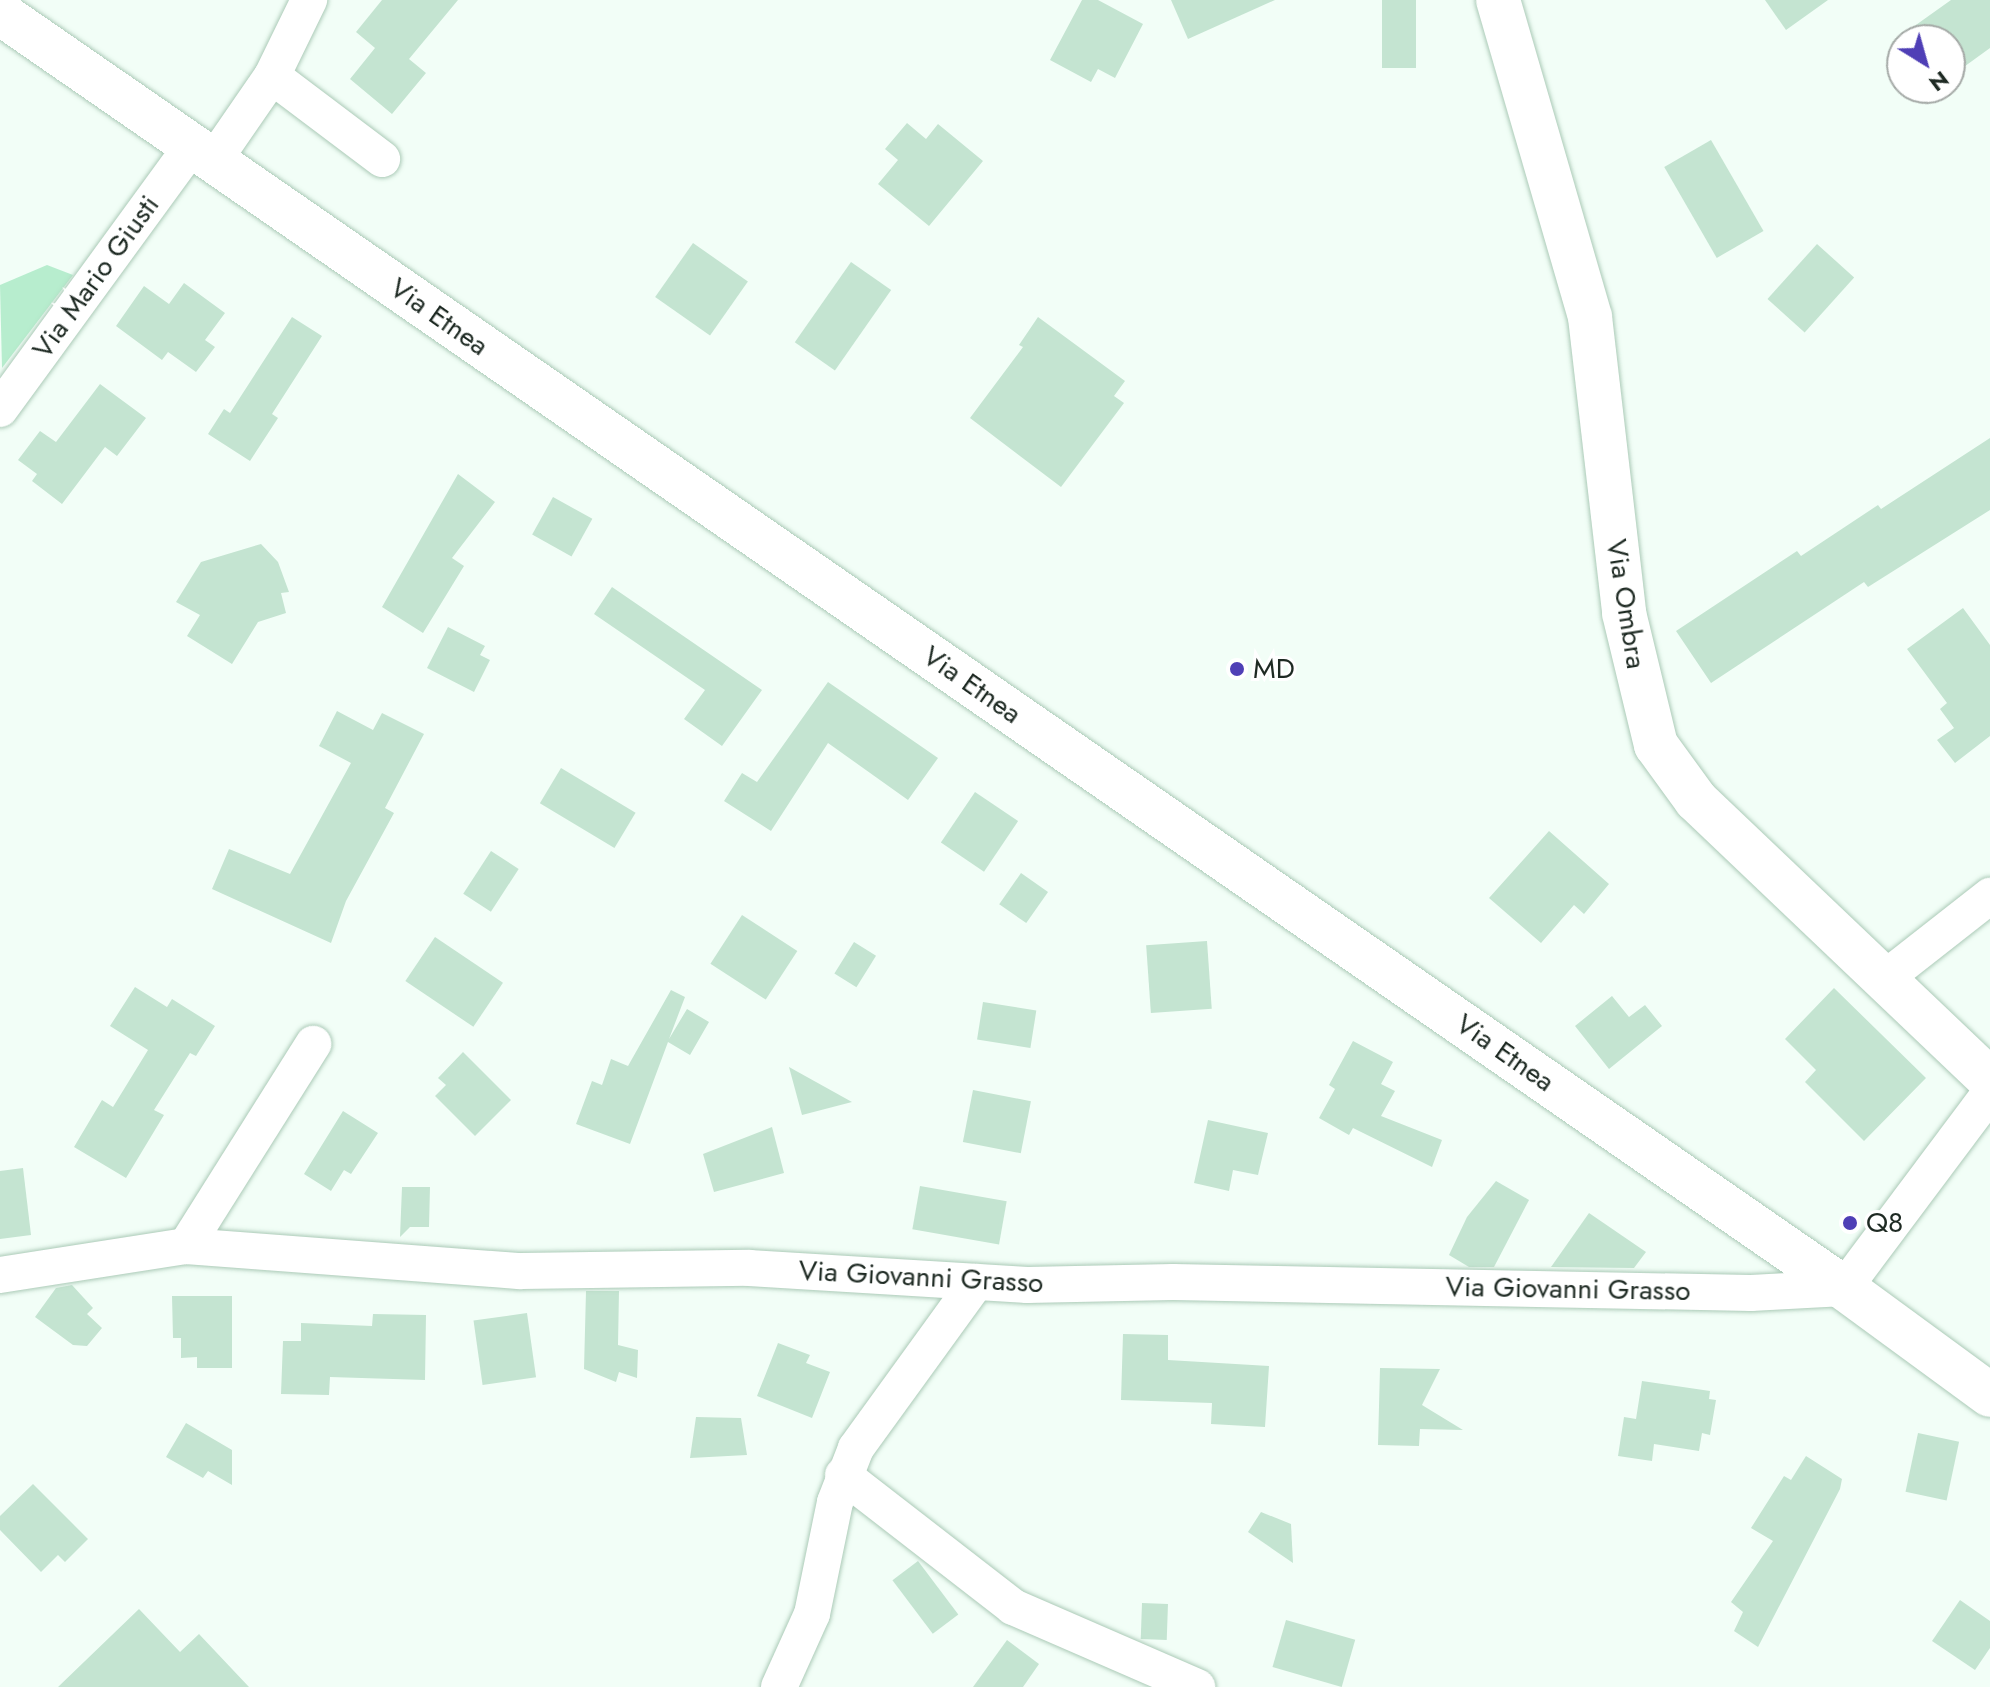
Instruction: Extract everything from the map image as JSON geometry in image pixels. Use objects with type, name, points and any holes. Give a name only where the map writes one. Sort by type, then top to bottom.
[{"type":"main road","name":"Via Ombra","points":[[1498,0],[1590,317],[1624,613],[1656,745],[1696,800],[1990,1079]]},
{"type":"main road","name":"Via Etnea","points":[[0,13],[1944,1358]]},
{"type":"main road","points":[[1944,1358],[1990,1380]]},
{"type":"main road","points":[[1944,1358],[1990,1395]]},
{"type":"street","name":"Via Mario Giusti","points":[[0,409],[203,153],[272,76],[309,0]]},
{"type":"street","points":[[272,76],[382,159]]},
{"type":"street","points":[[1884,979],[1990,896]]},
{"type":"street","points":[[186,1246],[313,1044]]},
{"type":"street","points":[[1844,1288],[1990,1093]]},
{"type":"street","name":"Via Giovanni Grasso","points":[[0,1275],[186,1246],[521,1271],[749,1268],[976,1282],[1751,1293],[1844,1288]]},
{"type":"street","points":[[779,1687],[812,1614],[843,1475],[856,1448],[976,1282]]},
{"type":"street","points":[[843,1475],[1013,1607],[1197,1687]]},
{"type":"green space","points":[[47,265],[73,275],[2,368],[0,285]]},
{"type":"building","points":[[382,0],[458,0],[409,59],[426,73],[392,114],[350,79],[375,48],[356,32]]},
{"type":"building","points":[[1082,0],[1098,0],[1143,24],[1115,78],[1098,69],[1091,82],[1050,60]]},
{"type":"building","points":[[1171,0],[1275,0],[1188,39]]},
{"type":"building","points":[[1382,0],[1416,0],[1416,68],[1382,68]]},
{"type":"building","points":[[1765,0],[1828,0],[1786,30]]},
{"type":"building","points":[[1951,0],[1990,0],[1990,48],[1966,65],[1966,24],[1917,24]]},
{"type":"building","points":[[907,123],[926,139],[938,124],[983,161],[929,226],[878,184],[898,160],[885,149]]},
{"type":"building","points":[[1711,140],[1764,231],[1717,258],[1664,167]]},
{"type":"building","points":[[693,243],[748,281],[710,335],[655,297]]},
{"type":"building","points":[[1817,244],[1854,277],[1805,332],[1767,299]]},
{"type":"building","points":[[851,262],[891,290],[835,370],[795,342]]},
{"type":"building","points":[[184,283],[225,313],[205,340],[215,347],[196,372],[168,352],[162,360],[116,326],[144,286],[169,304]]},
{"type":"building","points":[[292,317],[322,336],[272,414],[278,418],[250,461],[208,434],[224,409],[230,413]]},
{"type":"building","points":[[1038,317],[1125,381],[1114,396],[1124,403],[1061,487],[970,418],[1023,347],[1019,345]]},
{"type":"building","points":[[100,384],[146,418],[117,456],[105,447],[62,504],[32,481],[37,474],[18,460],[40,431],[56,442]]},
{"type":"building","points":[[1990,438],[1990,510],[1868,587],[1864,582],[1711,683],[1676,631],[1797,551],[1801,556],[1878,505],[1881,509]]},
{"type":"building","points":[[458,474],[495,502],[452,558],[464,566],[423,633],[382,607]]},
{"type":"building","points":[[553,497],[592,519],[572,556],[532,535]]},
{"type":"building","points":[[261,544],[278,562],[289,592],[281,593],[286,613],[258,622],[232,664],[187,636],[200,615],[176,602],[201,562]]},
{"type":"building","points":[[612,587],[762,690],[722,746],[684,719],[705,690],[594,614]]},
{"type":"building","points":[[1963,608],[1990,645],[1990,736],[1955,763],[1937,740],[1954,728],[1940,709],[1947,703],[1907,649]]},
{"type":"building","points":[[448,627],[485,646],[480,655],[490,660],[474,692],[427,668]]},
{"type":"building","points":[[828,682],[938,758],[908,800],[828,743],[771,831],[724,801],[742,773],[757,782]]},
{"type":"building","points":[[337,711],[373,730],[382,713],[424,734],[385,808],[394,813],[346,901],[331,943],[212,889],[229,849],[290,874],[351,763],[319,746]]},
{"type":"building","points":[[561,768],[636,813],[614,848],[540,803]]},
{"type":"building","points":[[975,792],[1018,821],[984,872],[941,843]]},
{"type":"building","points":[[1549,831],[1609,884],[1584,914],[1574,905],[1541,943],[1489,898]]},
{"type":"building","points":[[491,851],[519,869],[491,912],[463,894]]},
{"type":"building","points":[[1021,873],[1048,892],[1026,923],[999,904]]},
{"type":"building","points":[[742,915],[797,951],[766,1000],[710,964]]},
{"type":"building","points":[[435,937],[503,983],[473,1027],[405,981]]},
{"type":"building","points":[[1207,941],[1212,1009],[1151,1013],[1146,945]]},
{"type":"building","points":[[854,942],[876,956],[856,987],[834,973]]},
{"type":"building","points":[[135,987],[167,1007],[172,999],[215,1026],[196,1056],[190,1053],[154,1110],[164,1115],[126,1178],[74,1147],[102,1100],[113,1107],[148,1050],[110,1026]]},
{"type":"building","points":[[1834,988],[1926,1078],[1864,1141],[1805,1082],[1816,1070],[1785,1039]]},
{"type":"building","points":[[671,990],[685,997],[669,1039],[687,1009],[709,1022],[690,1055],[668,1042],[630,1144],[576,1124],[592,1081],[602,1085],[611,1059],[628,1066]]},
{"type":"building","points":[[1612,996],[1629,1017],[1645,1005],[1662,1026],[1609,1069],[1575,1026]]},
{"type":"building","points":[[983,1002],[1036,1010],[1030,1048],[977,1040]]},
{"type":"building","points":[[1353,1041],[1393,1062],[1381,1084],[1395,1091],[1381,1116],[1442,1140],[1432,1167],[1353,1128],[1349,1135],[1319,1118],[1335,1089],[1329,1085]]},
{"type":"building","points":[[463,1052],[511,1100],[475,1136],[435,1096],[446,1085],[438,1078]]},
{"type":"building","points":[[789,1067],[852,1102],[802,1115]]},
{"type":"building","points":[[973,1090],[1031,1101],[1021,1153],[963,1142]]},
{"type":"building","points":[[343,1111],[378,1133],[351,1174],[344,1170],[331,1191],[304,1174]]},
{"type":"building","points":[[1208,1120],[1268,1133],[1258,1175],[1233,1170],[1229,1191],[1194,1183]]},
{"type":"building","points":[[772,1127],[784,1173],[714,1192],[703,1154]]},
{"type":"building","points":[[23,1168],[31,1235],[0,1239],[0,1171]]},
{"type":"building","points":[[1496,1181],[1529,1200],[1494,1267],[1469,1267],[1449,1255],[1467,1217]]},
{"type":"building","points":[[920,1186],[1007,1201],[999,1245],[912,1229]]},
{"type":"building","points":[[402,1187],[430,1187],[429,1227],[410,1227],[400,1237]]},
{"type":"building","points":[[1589,1213],[1646,1252],[1634,1268],[1551,1267]]},
{"type":"building","points":[[72,1285],[93,1308],[87,1314],[102,1328],[87,1346],[73,1345],[35,1317],[56,1288]]},
{"type":"building","points":[[586,1291],[619,1291],[618,1345],[638,1350],[637,1378],[619,1372],[616,1382],[584,1369]]},
{"type":"building","points":[[172,1296],[232,1296],[232,1368],[197,1368],[197,1357],[181,1358],[181,1338],[173,1338]]},
{"type":"building","points":[[527,1313],[536,1377],[483,1385],[474,1321]]},
{"type":"building","points":[[373,1314],[426,1315],[425,1380],[330,1377],[329,1395],[281,1394],[283,1341],[301,1341],[301,1323],[372,1326]]},
{"type":"building","points":[[1123,1334],[1168,1335],[1168,1360],[1269,1366],[1265,1427],[1211,1424],[1212,1403],[1121,1400]]},
{"type":"building","points":[[778,1343],[810,1355],[806,1363],[830,1372],[812,1418],[757,1396]]},
{"type":"building","points":[[1380,1368],[1440,1369],[1422,1405],[1463,1430],[1420,1429],[1419,1446],[1378,1445]]},
{"type":"building","points":[[1642,1381],[1710,1391],[1709,1399],[1716,1400],[1710,1435],[1702,1433],[1699,1451],[1654,1444],[1652,1461],[1618,1456],[1624,1417],[1636,1419]]},
{"type":"building","points":[[696,1417],[741,1418],[747,1455],[690,1458]]},
{"type":"building","points":[[186,1423],[232,1450],[232,1485],[208,1471],[203,1478],[166,1457]]},
{"type":"building","points":[[1918,1433],[1959,1442],[1947,1500],[1906,1492]]},
{"type":"building","points":[[1806,1456],[1842,1479],[1840,1489],[1758,1647],[1734,1631],[1743,1612],[1731,1602],[1773,1541],[1751,1528],[1784,1476],[1791,1480]]},
{"type":"building","points":[[33,1484],[88,1539],[65,1562],[58,1555],[41,1572],[0,1530],[0,1516]]},
{"type":"building","points":[[1261,1512],[1291,1524],[1293,1563],[1248,1532]]},
{"type":"building","points":[[918,1561],[958,1615],[933,1634],[892,1580]]},
{"type":"building","points":[[1960,1600],[1990,1621],[1990,1648],[1975,1670],[1932,1641]]},
{"type":"building","points":[[1142,1603],[1168,1604],[1167,1640],[1141,1639]]},
{"type":"building","points":[[139,1609],[180,1652],[199,1634],[249,1687],[58,1687]]},
{"type":"building","points":[[1286,1620],[1355,1640],[1342,1687],[1272,1667]]},
{"type":"building","points":[[1007,1640],[1039,1664],[1023,1687],[973,1687]]},
{"type":"place","name":"MD","points":[[1237,669]]},
{"type":"place","name":"Q8","points":[[1850,1223]]}]
